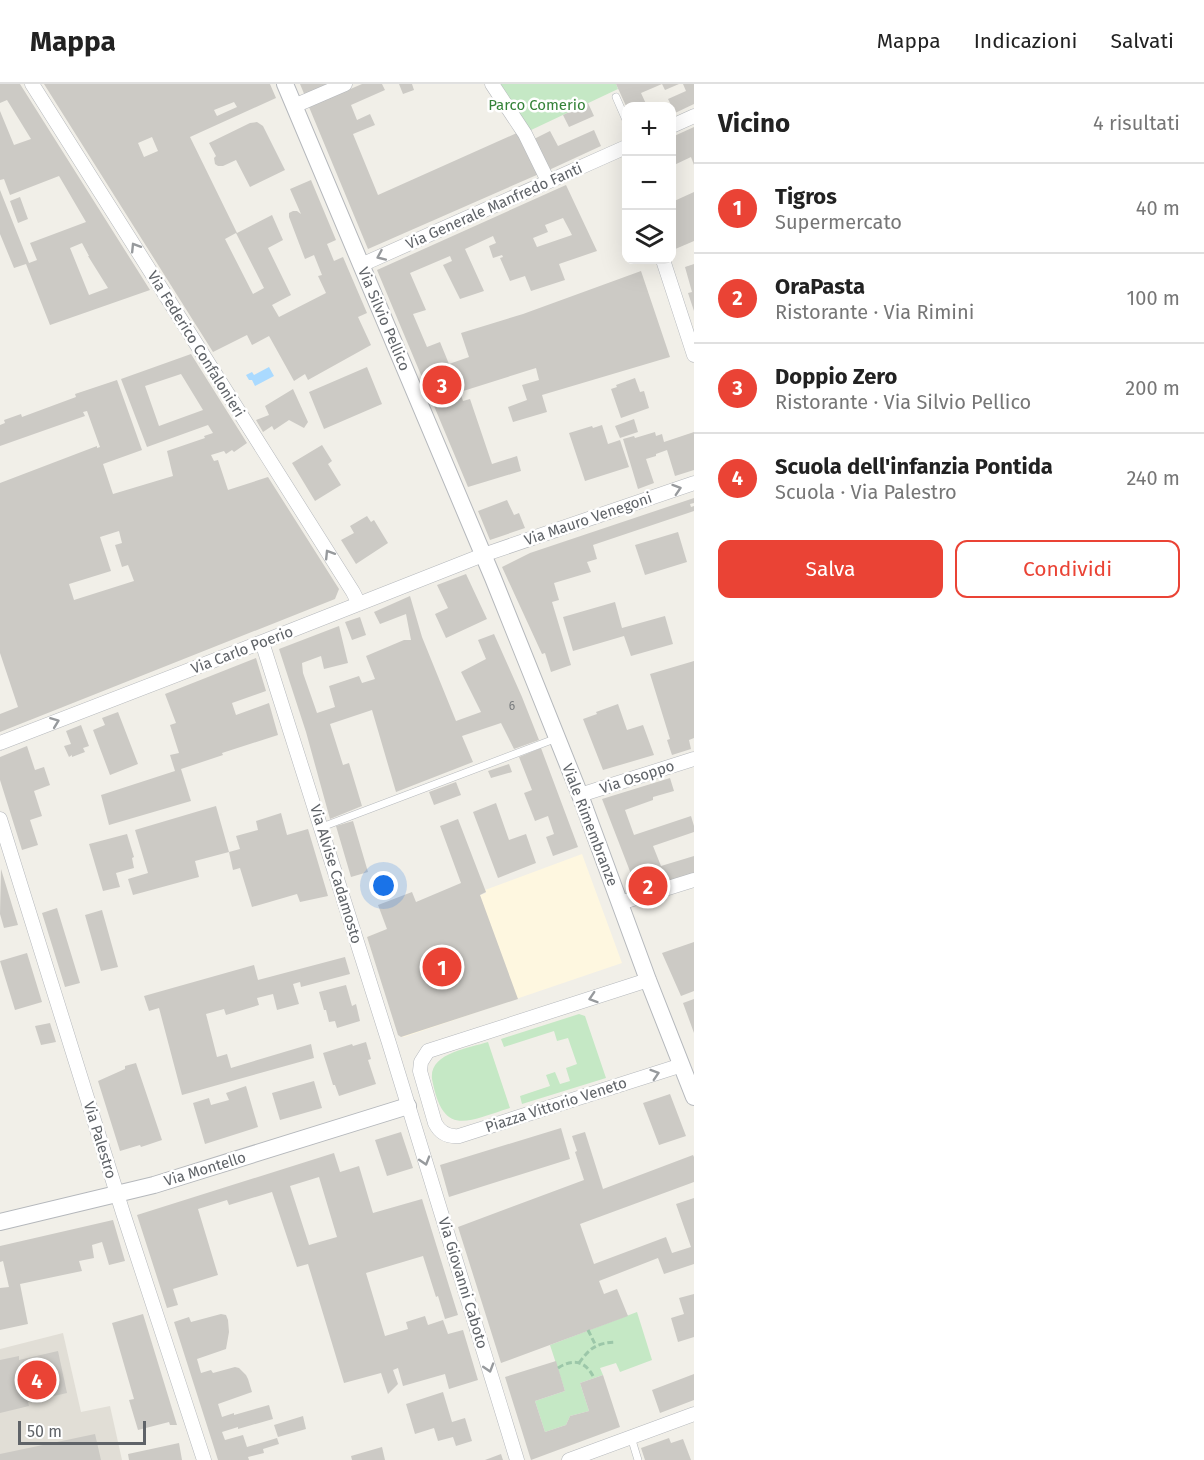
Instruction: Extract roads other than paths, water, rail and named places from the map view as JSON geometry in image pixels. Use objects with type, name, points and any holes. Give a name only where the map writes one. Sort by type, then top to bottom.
[{"type":"street","name":"Via Federico Confalonieri","points":[[32,84],[359,604]]},
{"type":"street","name":"Via Silvio Pellico","points":[[285,84],[483,555]]},
{"type":"street","points":[[294,106],[345,84]]},
{"type":"street","points":[[492,84],[525,134],[548,181]]},
{"type":"street","points":[[676,124],[694,116]]},
{"type":"street","name":"Via Generale Manfredo Fanti","points":[[361,265],[622,150]]},
{"type":"street","points":[[664,264],[694,355]]},
{"type":"street","name":"Via Mauro Venegoni","points":[[483,555],[694,483]]},
{"type":"street","name":"Via Carlo Poerio","points":[[0,743],[483,555]]},
{"type":"street","name":"Viale Rimembranze","points":[[483,555],[580,795],[694,1097]]},
{"type":"street","name":"Via Alvise Cadamosto","points":[[262,642],[408,1106]]},
{"type":"street","name":"Via Osoppo","points":[[580,795],[694,759]]},
{"type":"street","name":"Via Palestro","points":[[0,819],[4,847],[204,1460]]},
{"type":"street","points":[[620,903],[694,880]]},
{"type":"street","points":[[408,1106],[423,1058],[433,1049],[648,980]]},
{"type":"street","name":"Piazza Vittorio Veneto","points":[[408,1106],[435,1124],[445,1134],[454,1137],[682,1065]]},
{"type":"street","points":[[420,1071],[435,1124]]},
{"type":"street","name":"Via Montello","points":[[0,1222],[154,1185],[408,1106]]},
{"type":"street","name":"Via Giovanni Caboto","points":[[408,1106],[517,1460]]},
{"type":"street","points":[[569,1460],[694,1414]]},
{"type":"lane","points":[[616,97],[622,110]]},
{"type":"lane","points":[[322,827],[557,738]]},
{"type":"lane","points":[[631,1437],[638,1460]]},
{"type":"water","points":[[269,367],[274,376],[255,386],[246,375],[252,372],[254,375]]},
{"type":"place","name":"Doppio Zero","points":[[442,385]]},
{"type":"place","name":"OraPasta","points":[[648,886]]},
{"type":"place","name":"Tigros","points":[[442,967]]},
{"type":"place","name":"Scuola dell'infanzia Pontida","points":[[37,1380]]},
{"type":"park label","name":"Parco Comerio","points":[[537,105]]}]
